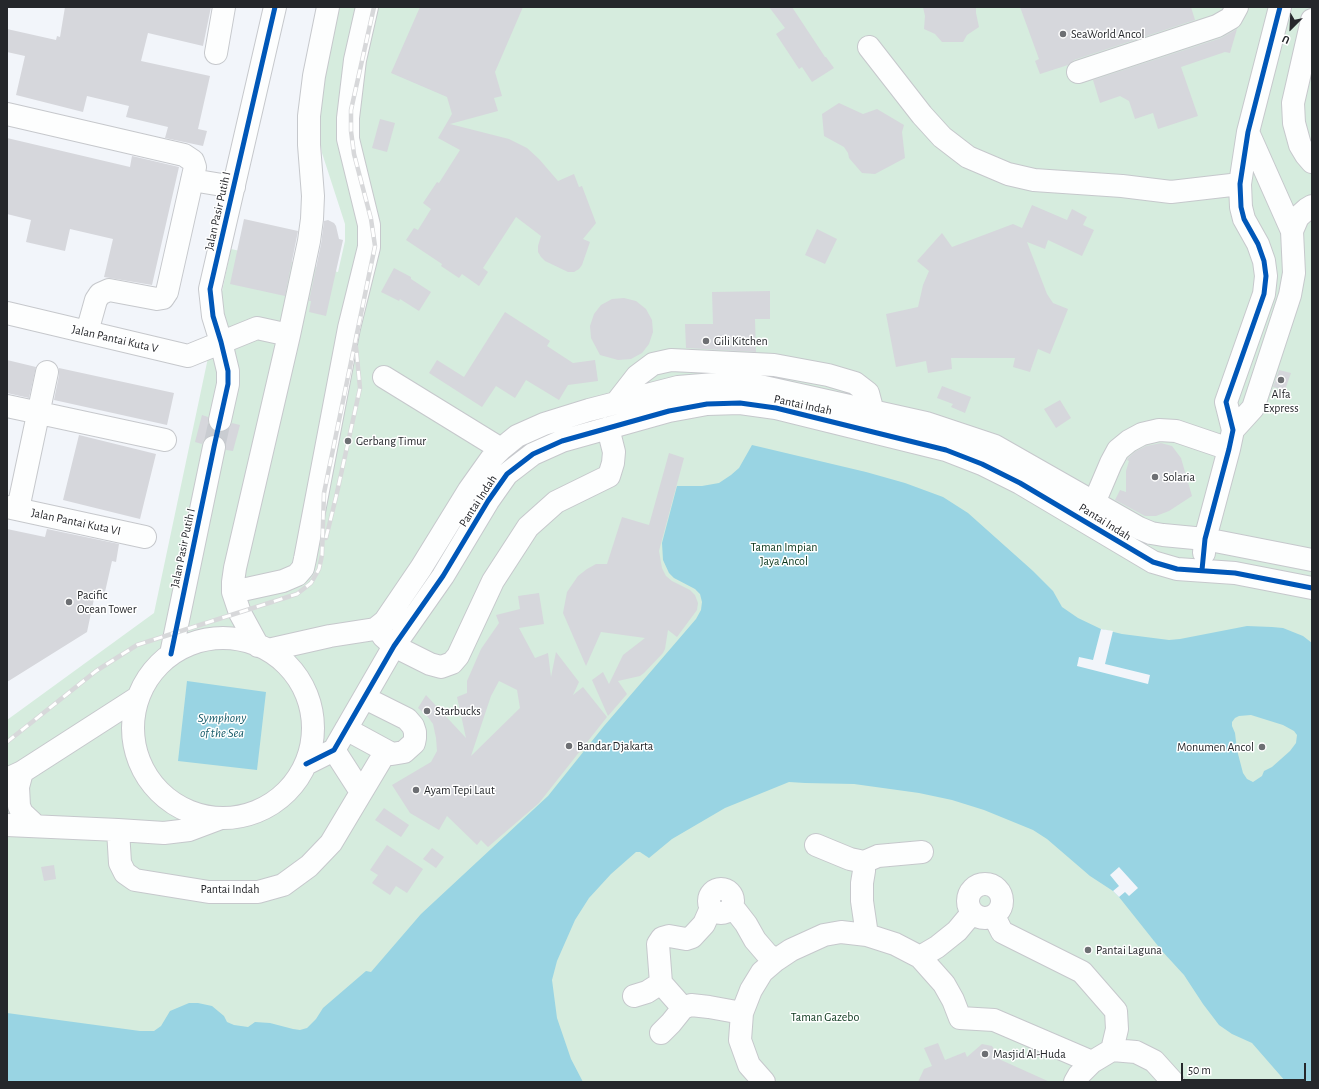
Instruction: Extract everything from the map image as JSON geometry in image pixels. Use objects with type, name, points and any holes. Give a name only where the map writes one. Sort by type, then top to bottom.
[{"type":"street","points":[[216,53],[224,7]]},
{"type":"street","name":"Jalan Pasir Putih I","points":[[220,420],[228,384],[228,371],[222,342],[213,316],[210,289],[275,7]]},
{"type":"street","points":[[263,648],[240,612],[232,592],[235,568],[309,242],[313,196],[309,145],[309,116],[314,76],[328,7]]},
{"type":"street","points":[[232,592],[283,581],[297,575],[303,568],[349,328],[370,247],[369,225],[348,139],[348,118],[355,60],[367,7]]},
{"type":"street","points":[[1078,72],[1217,26],[1231,18],[1237,7]]},
{"type":"street","points":[[1231,439],[1226,402],[1264,294],[1266,276],[1264,261],[1258,244],[1244,219],[1241,206],[1240,184],[1248,132],[1275,32],[1280,7]]},
{"type":"street","points":[[1275,32],[1310,27],[1292,102],[1294,123],[1300,145],[1312,162]]},
{"type":"street","points":[[869,47],[922,115],[942,137],[968,157],[1008,174],[1034,180],[1122,186],[1171,192],[1240,184]]},
{"type":"street","points":[[7,114],[184,155],[193,161],[195,167],[167,292],[163,298],[156,299],[109,290],[100,294],[96,300],[87,332]]},
{"type":"street","points":[[1202,570],[1205,540],[1231,439],[1253,408],[1290,295],[1304,219],[1248,132]]},
{"type":"street","points":[[192,180],[234,187]]},
{"type":"street","points":[[1290,295],[1299,282],[1312,274]]},
{"type":"street","name":"Jalan Pantai Kuta V","points":[[7,313],[188,356],[257,328],[289,335]]},
{"type":"street","points":[[616,403],[637,376],[653,364],[671,360],[774,365],[828,375],[855,383],[868,393],[873,412]]},
{"type":"street","points":[[12,516],[47,372]]},
{"type":"street","points":[[384,377],[501,448]]},
{"type":"street","name":"Pantai Indah","points":[[374,629],[385,621],[421,568],[469,490],[491,459],[501,448],[517,436],[544,424],[589,410],[678,387],[726,383],[764,387],[926,423],[995,446],[1094,503],[1151,533],[1205,540],[1312,560]]},
{"type":"street","name":"Pantai Indah","points":[[334,750],[394,646],[443,576],[488,501],[507,474],[533,454],[562,441],[669,411],[707,404],[740,403],[769,407],[946,450],[982,464],[1020,483],[1153,562],[1177,569],[1235,572],[1312,588]]},
{"type":"street","points":[[7,406],[165,440]]},
{"type":"street","points":[[263,648],[374,629],[394,646],[430,664],[441,667],[452,663],[458,656],[493,581],[528,527],[556,502],[609,476],[613,463],[614,452],[608,428]]},
{"type":"street","points":[[1094,503],[1118,450],[1142,434],[1159,430],[1231,439]]},
{"type":"street","name":"Jalan Pasir Putih I","points":[[171,654],[214,446]]},
{"type":"street","name":"Jalan Pantai Kuta VI","points":[[12,516],[145,537]]},
{"type":"street","points":[[216,638],[240,639],[263,648],[288,666],[304,688],[312,713],[312,739],[306,764],[295,782],[280,798],[262,809],[242,816],[221,818],[197,814],[175,804],[156,788],[142,769],[134,746],[132,722],[137,698],[151,673],[171,654],[192,643],[216,638]]},
{"type":"street","points":[[36,826],[22,813],[18,787],[14,776],[137,698]]},
{"type":"street","points":[[346,730],[392,754],[404,752],[414,743],[415,732],[413,726],[407,719],[365,698]]},
{"type":"street","points":[[306,764],[334,750],[361,792]]},
{"type":"street","name":"Pantai Indah","points":[[118,830],[120,863],[125,873],[135,880],[209,892],[258,892],[284,885],[310,866],[331,844],[386,751]]},
{"type":"street","points":[[7,825],[170,833],[190,830],[221,818]]},
{"type":"street","points":[[816,845],[850,859],[864,862],[878,856],[922,852]]},
{"type":"street","points":[[864,862],[862,901],[867,934]]},
{"type":"street","points":[[982,884],[992,885],[999,891],[1003,900],[1001,909],[994,916],[981,919],[972,914],[968,905],[968,896],[977,886],[982,884]]},
{"type":"street","points":[[683,1008],[661,983],[658,944],[662,938],[669,936],[686,939],[692,937],[721,907],[746,924],[755,940],[767,954],[776,960]]},
{"type":"street","points":[[920,956],[937,947],[957,931],[972,914]]},
{"type":"street","points":[[994,916],[1002,932],[1082,972],[1116,1011],[1117,1029],[1112,1050]]},
{"type":"street","points":[[762,1082],[749,1064],[740,1040],[742,1012],[751,990],[762,972],[791,950],[824,935],[841,932],[867,934],[895,944],[920,956],[944,984],[953,1000],[960,1018],[994,1020],[1092,1062]]},
{"type":"street","points":[[634,996],[647,992],[661,983]]},
{"type":"street","points":[[661,1032],[671,1023],[683,1008],[691,1006],[742,1012]]},
{"type":"street","points":[[1075,1082],[1079,1075],[1092,1062],[1112,1050],[1136,1052],[1154,1061],[1173,1082]]},
{"type":"green space","name":"Taman Impian Jaya Ancol","points":[[337,7],[1312,7],[1312,1082],[7,1082],[7,720],[154,613],[231,249],[338,272],[345,241],[345,224],[322,153],[318,112]]},
{"type":"water","points":[[752,445],[866,472],[905,483],[943,497],[968,513],[1033,571],[1053,591],[1062,607],[1078,618],[1101,629],[1122,634],[1169,640],[1247,626],[1272,627],[1283,628],[1303,636],[1312,643],[1312,1082],[1286,1082],[1252,1043],[1232,1034],[1219,1025],[1184,975],[1162,951],[1119,897],[1113,891],[1090,876],[1047,839],[1033,830],[984,810],[952,800],[919,793],[854,784],[789,782],[725,808],[672,839],[649,858],[640,852],[636,852],[611,874],[589,898],[575,920],[557,961],[552,980],[557,1018],[571,1059],[583,1082],[7,1082],[7,1013],[140,1031],[154,1031],[161,1026],[170,1011],[189,1003],[198,1003],[212,1006],[224,1016],[227,1022],[234,1025],[248,1027],[255,1022],[270,1023],[300,1030],[307,1028],[316,1019],[323,1008],[366,971],[371,972],[421,914],[548,796],[604,726],[696,619],[701,610],[702,602],[700,594],[695,589],[674,578],[669,573],[663,560],[662,543],[677,486],[702,486],[719,483],[739,468]],"holes":[[[1251,715],[1283,725],[1294,731],[1297,735],[1296,743],[1290,751],[1272,767],[1264,771],[1262,776],[1253,782],[1247,779],[1243,773],[1232,722],[1239,716]]]},
{"type":"water","name":"Symphony of the Sea","points":[[187,681],[266,692],[257,770],[178,761]]},
{"type":"pier","points":[[1101,629],[1113,631],[1105,664],[1150,675],[1148,684],[1077,666],[1079,657],[1093,660]]},
{"type":"pier","points":[[1119,867],[1138,888],[1129,896],[1125,892],[1119,897],[1113,891],[1119,886],[1110,875]]},
{"type":"building","points":[[65,7],[211,7],[203,46],[148,33],[141,61],[210,76],[198,129],[207,131],[203,146],[165,138],[168,127],[126,117],[129,106],[87,96],[83,112],[16,95],[25,56],[7,52],[7,29],[56,40],[57,36],[60,37]]},
{"type":"building","points":[[420,7],[523,7],[495,72],[502,96],[494,98],[498,111],[450,124],[509,139],[527,148],[539,159],[558,181],[574,174],[579,187],[582,186],[596,223],[583,239],[590,242],[582,265],[574,272],[568,272],[545,261],[538,252],[541,236],[516,217],[483,268],[488,272],[479,286],[462,274],[459,278],[441,266],[442,264],[406,240],[414,228],[418,230],[431,209],[423,203],[437,182],[439,183],[460,150],[438,138],[452,114],[447,97],[391,73]]},
{"type":"building","points":[[769,7],[792,7],[834,68],[812,82],[802,67],[799,69],[776,34],[785,28]]},
{"type":"building","points":[[923,7],[976,7],[979,27],[967,35],[963,42],[942,42],[935,34],[924,29],[925,16]]},
{"type":"building","name":"SeaWorld Ancol","points":[[1020,7],[1191,7],[1195,20],[1074,60],[1068,65],[1040,74],[1035,61],[1039,59]]},
{"type":"building","points":[[1237,29],[1230,53],[1225,52],[1181,67],[1198,116],[1158,129],[1153,113],[1135,119],[1129,101],[1120,96],[1100,103],[1093,80],[1221,38]]},
{"type":"building","points":[[839,103],[863,114],[877,109],[904,125],[902,132],[905,158],[875,174],[862,173],[849,158],[844,147],[824,136],[822,114]]},
{"type":"building","points":[[380,119],[395,123],[387,152],[372,148]]},
{"type":"building","points":[[7,138],[130,167],[132,156],[179,167],[152,285],[104,277],[113,239],[70,229],[65,251],[26,242],[31,220],[7,214]]},
{"type":"building","points":[[1032,205],[1067,220],[1072,209],[1087,217],[1083,225],[1094,230],[1082,256],[1048,240],[1045,249],[1027,242],[1047,294],[1053,303],[1068,309],[1050,354],[1038,349],[1030,372],[1013,367],[1015,358],[951,358],[952,369],[928,373],[926,361],[896,367],[886,314],[918,307],[923,285],[929,271],[917,261],[942,233],[952,247],[1013,224],[1022,228]]},
{"type":"building","points":[[244,219],[298,231],[285,296],[230,284]]},
{"type":"building","points":[[328,220],[334,223],[339,239],[343,240],[326,316],[309,312],[311,301],[309,301],[321,244],[324,221]]},
{"type":"building","points":[[817,229],[837,239],[825,264],[805,255]]},
{"type":"building","points":[[394,268],[411,277],[411,279],[431,292],[419,311],[400,299],[399,301],[381,292]]},
{"type":"building","points":[[770,291],[770,319],[755,319],[756,352],[686,348],[685,324],[713,324],[712,292]]},
{"type":"building","points":[[624,298],[636,301],[646,309],[652,320],[653,332],[649,344],[642,353],[631,359],[618,360],[600,355],[591,338],[590,326],[594,314],[601,305],[612,299]]},
{"type":"building","points":[[505,312],[550,341],[547,346],[573,363],[595,360],[598,381],[568,385],[559,400],[526,380],[515,398],[496,386],[482,407],[429,373],[437,360],[464,377]]},
{"type":"building","points":[[7,360],[36,367],[29,398],[7,393]]},
{"type":"building","points":[[59,368],[174,393],[167,425],[54,400]]},
{"type":"building","name":"Alfa Express","points":[[1279,370],[1291,373],[1285,390],[1273,387]]},
{"type":"building","points":[[942,386],[971,397],[965,413],[951,407],[953,404],[937,398]]},
{"type":"building","points":[[1060,400],[1071,418],[1056,428],[1044,409]]},
{"type":"building","points":[[202,415],[208,417],[208,424],[217,432],[224,432],[232,423],[240,425],[233,451],[226,450],[226,443],[222,437],[217,435],[210,435],[205,438],[202,444],[195,442]]},
{"type":"building","points":[[79,435],[156,454],[140,519],[63,500]]},
{"type":"building","name":"Solaria","points":[[1161,443],[1172,446],[1181,458],[1192,496],[1169,511],[1156,516],[1145,516],[1115,500],[1120,490],[1126,492],[1126,471],[1129,461],[1127,460],[1128,458],[1136,451],[1146,446]]},
{"type":"building","points":[[669,453],[684,458],[659,551],[662,568],[666,576],[672,581],[690,590],[695,595],[698,603],[697,610],[677,637],[668,630],[663,653],[644,673],[640,676],[618,681],[627,694],[608,716],[592,680],[603,672],[609,684],[623,655],[645,638],[601,632],[586,666],[563,613],[567,592],[578,576],[587,569],[596,564],[607,564],[622,517],[649,525]]},
{"type":"building","name":"Pacific Ocean Tower","points":[[7,529],[45,537],[47,529],[119,544],[116,562],[112,561],[105,592],[102,591],[100,600],[94,599],[87,632],[7,682]]},
{"type":"building","points":[[539,593],[544,624],[519,628],[535,658],[548,653],[551,677],[556,652],[579,682],[573,695],[583,687],[607,717],[539,803],[488,847],[481,840],[477,845],[447,816],[439,830],[410,813],[392,785],[431,762],[437,751],[433,724],[418,708],[426,695],[466,738],[457,697],[467,693],[467,681],[481,649],[499,623],[496,615],[520,609],[518,596]],"holes":[[[499,681],[517,690],[520,708],[471,756],[491,696]]]},
{"type":"building","points":[[384,808],[409,825],[401,837],[375,820]]},
{"type":"building","points":[[387,845],[423,869],[407,893],[396,886],[390,895],[372,883],[378,875],[370,870]]},
{"type":"building","points":[[432,848],[444,857],[436,868],[423,859]]},
{"type":"building","points":[[54,865],[56,879],[44,881],[41,867]]},
{"type":"building","points":[[938,1043],[945,1060],[965,1052],[967,1057],[982,1044],[992,1046],[1001,1060],[1050,1082],[918,1082],[924,1069],[932,1066],[924,1048]]},
{"type":"tunnel","points":[[214,447],[220,420]]},
{"type":"railway","points":[[7,742],[96,671],[137,645],[297,594],[311,583],[319,569],[322,555],[324,493],[375,246],[371,219],[354,154],[351,131],[351,110],[374,7]]},
{"type":"railway","points":[[326,538],[360,388],[356,347]]},
{"type":"cycle path","points":[[171,654],[228,384],[228,371],[213,316],[210,289],[275,7]]},
{"type":"cycle path","points":[[1202,570],[1205,539],[1233,430],[1226,402],[1264,294],[1266,276],[1264,261],[1258,244],[1244,219],[1241,207],[1240,184],[1248,132],[1280,7]]},
{"type":"cycle path","points":[[306,764],[334,750],[394,646],[443,576],[488,501],[507,474],[533,454],[562,441],[669,411],[707,404],[740,403],[776,408],[946,450],[982,464],[1020,483],[1153,562],[1177,569],[1235,573],[1312,588]]},
{"type":"place","name":"SeaWorld Ancol","points":[[1063,34]]},
{"type":"place","name":"Gili Kitchen","points":[[706,341]]},
{"type":"place","name":"Alfa Express","points":[[1281,380]]},
{"type":"place","name":"Gerbang Timur","points":[[348,441]]},
{"type":"place","name":"Solaria","points":[[1155,477]]},
{"type":"place","name":"Pacific Ocean Tower","points":[[69,602]]},
{"type":"place","name":"Starbucks","points":[[427,711]]},
{"type":"place","name":"Bandar Djakarta","points":[[569,746]]},
{"type":"place","name":"Monumen Ancol","points":[[1262,747]]},
{"type":"place","name":"Ayam Tepi Laut","points":[[416,790]]},
{"type":"place","name":"Pantai Laguna","points":[[1088,950]]},
{"type":"place","name":"Masjid Al-Huda","points":[[985,1054]]},
{"type":"park label","name":"Taman Gazebo","points":[[825,1017]]}]
